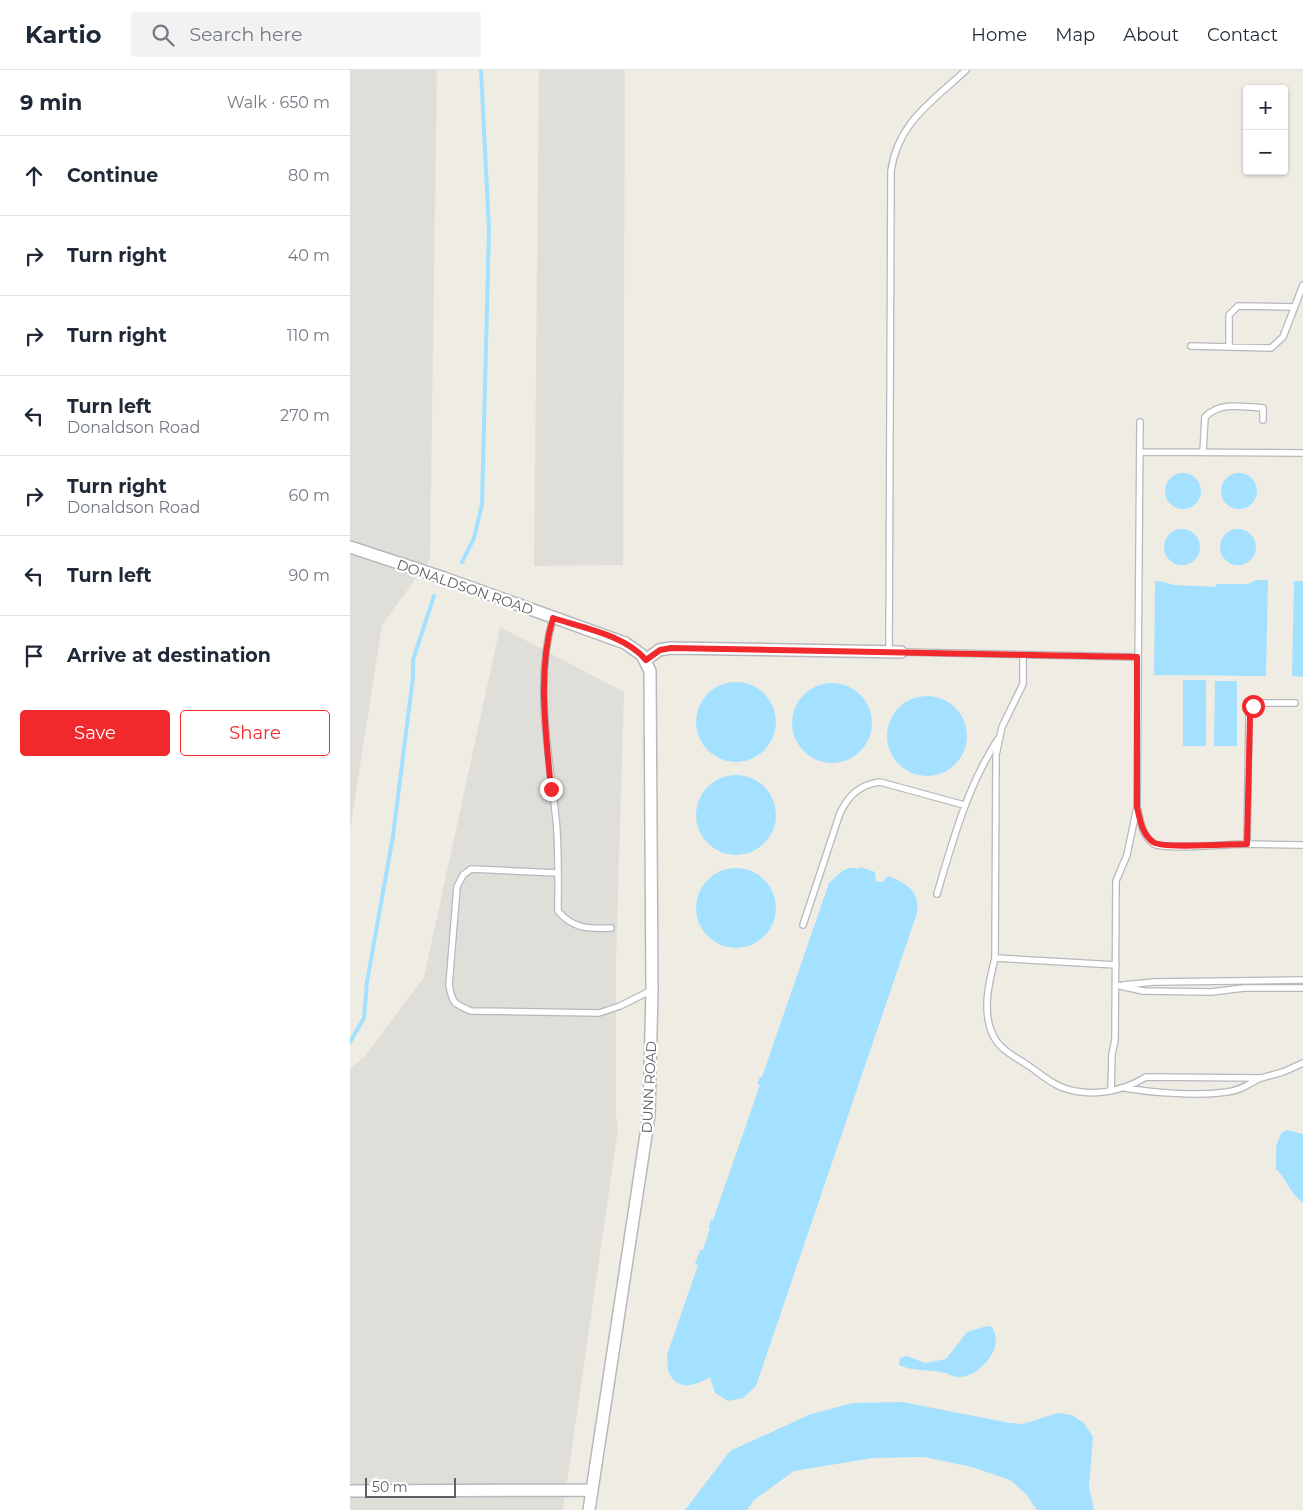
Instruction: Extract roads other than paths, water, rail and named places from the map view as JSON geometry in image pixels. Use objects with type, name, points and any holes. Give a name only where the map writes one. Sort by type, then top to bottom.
[{"type":"street","name":"DONALDSON ROAD","points":[[350,547],[444,578],[625,643],[646,660]]},
{"type":"street","points":[[646,660],[660,650],[671,648],[901,652]]},
{"type":"street","name":"DUNN ROAD","points":[[589,1510],[649,1116],[652,990],[652,687],[650,671],[646,660]]},
{"type":"street","points":[[350,1491],[592,1490]]},
{"type":"lane","points":[[889,651],[891,171],[897,144],[908,123],[966,70]]},
{"type":"lane","points":[[1191,346],[1271,348],[1283,337],[1303,284]]},
{"type":"lane","points":[[1229,347],[1229,315],[1238,306],[1294,307]]},
{"type":"lane","points":[[1203,452],[1205,417],[1213,409],[1220,406],[1263,408],[1263,420]]},
{"type":"lane","points":[[1110,1091],[1112,1054],[1115,1040],[1116,881],[1127,855],[1137,807],[1140,422]]},
{"type":"lane","points":[[1140,452],[1303,453]]},
{"type":"lane","points":[[553,618],[546,649],[545,711],[551,789],[556,820],[558,911],[564,918],[575,925],[588,929],[611,928]]},
{"type":"lane","points":[[901,652],[1137,657]]},
{"type":"lane","points":[[1023,655],[1023,684],[1002,727],[995,773],[996,958],[989,984],[988,1019],[994,1038],[1008,1052],[1059,1086],[1075,1092],[1110,1091],[1123,1088],[1146,1076],[1261,1078]]},
{"type":"lane","points":[[1247,844],[1250,716],[1253,706],[1259,703],[1294,703]]},
{"type":"lane","points":[[937,894],[964,805],[981,765],[1000,735]]},
{"type":"lane","points":[[803,926],[840,813],[847,799],[858,789],[880,782],[964,805]]},
{"type":"lane","points":[[1137,807],[1142,830],[1154,844],[1167,846],[1303,845]]},
{"type":"lane","points":[[557,873],[471,869],[463,875],[457,887],[449,985],[451,999],[457,1005],[471,1011],[599,1013],[620,1006],[652,990]]},
{"type":"lane","points":[[996,958],[1116,965]]},
{"type":"lane","points":[[1116,985],[1154,982],[1303,980]]},
{"type":"lane","points":[[1116,985],[1143,991],[1211,992],[1244,988],[1303,988]]},
{"type":"lane","points":[[1123,1088],[1147,1092],[1227,1092],[1241,1089],[1261,1078],[1283,1072],[1303,1063]]},
{"type":"water","points":[[1183,473],[1196,478],[1201,491],[1196,504],[1183,509],[1170,504],[1165,491],[1170,478]]},
{"type":"water","points":[[1239,473],[1252,478],[1257,491],[1252,504],[1239,509],[1226,504],[1221,491],[1226,478]]},
{"type":"water","points":[[1182,529],[1195,534],[1200,547],[1195,560],[1182,565],[1169,560],[1164,547],[1169,534]]},
{"type":"water","points":[[1238,529],[1251,534],[1256,547],[1251,560],[1238,565],[1225,560],[1220,547],[1225,534]]},
{"type":"water","points":[[1256,580],[1268,580],[1266,676],[1154,675],[1155,581],[1175,585],[1216,587],[1216,584],[1248,584]]},
{"type":"water","points":[[1294,581],[1303,581],[1303,677],[1292,676]]},
{"type":"water","points":[[1183,680],[1206,680],[1206,746],[1183,746]]},
{"type":"water","points":[[1215,681],[1237,681],[1237,746],[1214,746]]},
{"type":"water","points":[[728,682],[744,682],[765,693],[776,714],[776,730],[765,751],[744,762],[728,762],[714,756],[702,744],[696,730],[696,714],[702,700],[714,688]]},
{"type":"water","points":[[824,683],[840,683],[861,694],[872,715],[872,731],[861,752],[840,763],[824,763],[810,757],[798,745],[792,731],[792,715],[798,701],[810,689]]},
{"type":"water","points":[[919,696],[935,696],[956,707],[967,728],[967,744],[956,765],[935,776],[919,776],[905,770],[893,758],[887,744],[887,728],[893,714],[905,702]]},
{"type":"water","points":[[728,775],[744,775],[765,786],[776,807],[776,823],[765,844],[744,855],[728,855],[714,849],[702,837],[696,823],[696,807],[702,793],[714,781]]},
{"type":"water","points":[[860,867],[875,872],[876,881],[882,882],[888,876],[905,884],[916,897],[918,910],[756,1386],[743,1398],[728,1401],[715,1393],[710,1377],[692,1385],[676,1382],[668,1370],[667,1355],[698,1265],[695,1264],[700,1250],[703,1250],[710,1228],[708,1227],[711,1220],[713,1220],[760,1085],[757,1084],[760,1077],[762,1077],[829,883],[845,870],[849,868],[859,869]]},
{"type":"water","points":[[728,868],[744,868],[765,879],[776,900],[776,916],[765,937],[744,948],[728,948],[714,942],[702,930],[696,916],[696,900],[702,886],[714,874]]},
{"type":"water","points":[[1287,1130],[1303,1134],[1303,1203],[1276,1169],[1276,1147],[1281,1133]]},
{"type":"water","points":[[987,1326],[992,1327],[995,1333],[996,1343],[994,1349],[986,1362],[971,1374],[958,1377],[946,1373],[911,1369],[899,1365],[900,1358],[907,1356],[925,1363],[946,1359],[967,1332]]},
{"type":"water","points":[[902,1402],[1023,1424],[1058,1413],[1072,1415],[1084,1423],[1093,1437],[1089,1487],[1094,1510],[1037,1510],[1026,1494],[1010,1480],[972,1467],[924,1457],[873,1458],[794,1471],[754,1500],[747,1510],[685,1510],[730,1451],[811,1414],[853,1403]]},
{"type":"waterway","points":[[462,562],[474,538],[482,504],[489,229],[481,70]]},
{"type":"waterway","points":[[350,1042],[364,1018],[367,982],[393,836],[413,677],[413,660],[434,596]]}]
